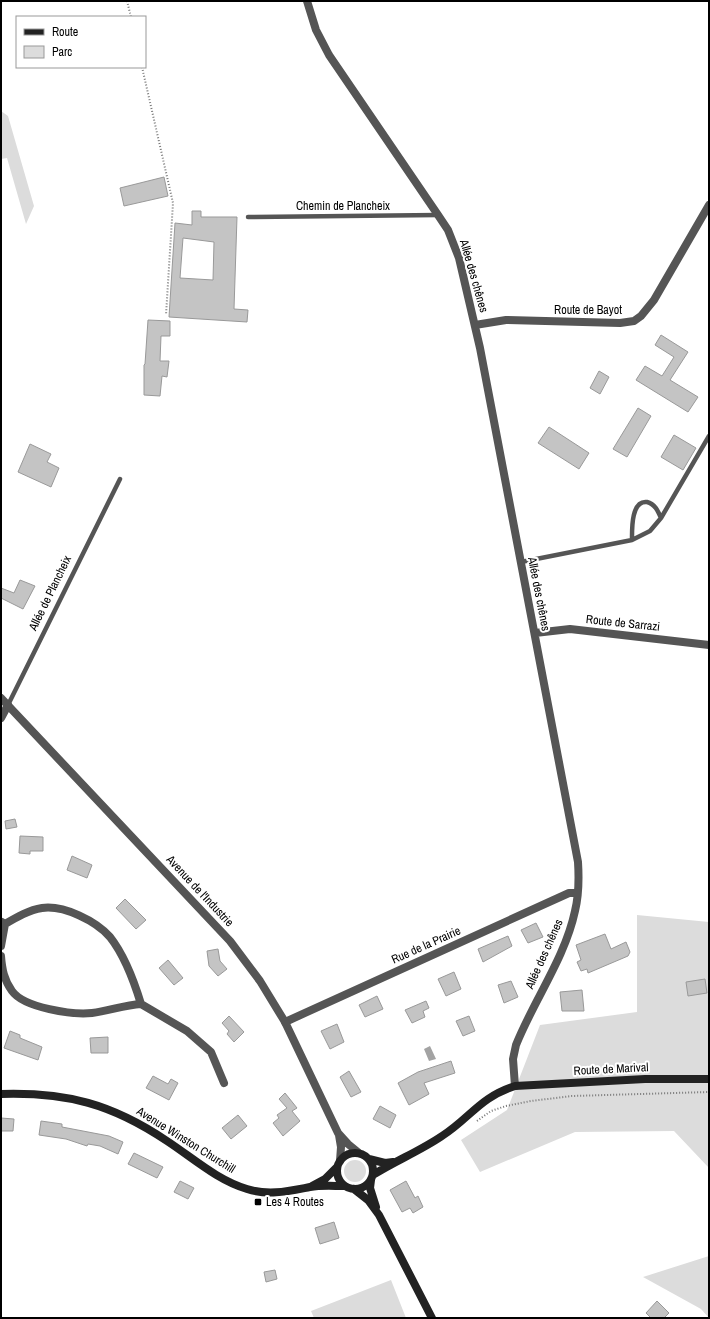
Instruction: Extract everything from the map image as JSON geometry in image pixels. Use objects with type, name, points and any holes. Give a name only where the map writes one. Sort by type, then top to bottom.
[{"type":"main road","name":"Route de Marival","points":[[515,1086],[645,1079],[709,1079]]},
{"type":"main road","points":[[354,1189],[364,1187],[372,1178],[443,1135],[481,1102],[494,1094],[515,1086]]},
{"type":"main road","name":"Avenue Winston Churchill","points":[[1,1094],[51,1094],[76,1099],[113,1111],[153,1132],[222,1179],[247,1189],[277,1193],[312,1186],[344,1186]]},
{"type":"main road","points":[[400,1161],[385,1163],[369,1159],[359,1153],[348,1154],[338,1164],[338,1178],[344,1186],[354,1189],[368,1200],[379,1216],[432,1318]]},
{"type":"main road","points":[[369,1159],[372,1164],[372,1194],[379,1216]]},
{"type":"main road","name":"Avenue Winston Churchill","points":[[312,1186],[325,1179],[338,1164]]},
{"type":"street","name":"Allée des chênes","points":[[308,1],[316,30],[340,73],[448,230],[459,258],[475,325],[535,633],[578,862],[577,893],[575,910],[567,937],[516,1045],[513,1059],[515,1086]]},
{"type":"street","name":"Route de Bayot","points":[[475,325],[506,320],[620,323],[634,321],[642,316],[654,300],[709,205]]},
{"type":"street","name":"Route de Sarrazi","points":[[535,633],[570,629],[709,645]]},
{"type":"street","name":"Avenue de l'Industrie","points":[[1,698],[230,941],[260,981],[285,1022],[338,1132],[342,1147],[338,1164]]},
{"type":"street","name":"Allée de Plancheix","points":[[1,718],[8,705]]},
{"type":"street","name":"Rue de la Prairie","points":[[285,1022],[569,893],[577,893]]},
{"type":"street","points":[[1,946],[3,922],[20,915],[42,908],[66,909],[83,917],[109,937],[127,964],[141,1004],[187,1031],[210,1052],[224,1083]]},
{"type":"street","points":[[1,956],[2,972],[13,992],[30,1003],[63,1013],[92,1013],[141,1004]]},
{"type":"street","name":"Avenue de l'Industrie","points":[[338,1132],[348,1144],[359,1153]]},
{"type":"lane","name":"Chemin de Plancheix","points":[[248,217],[438,215]]},
{"type":"lane","points":[[521,562],[632,540],[650,531],[661,518],[709,436]]},
{"type":"lane","name":"Allée de Plancheix","points":[[8,705],[120,479]]},
{"type":"lane","points":[[632,540],[634,515],[638,505],[642,502],[649,503],[656,508],[661,518]]},
{"type":"path","points":[[127,1],[131,16]]},
{"type":"path","points":[[142,68],[173,203],[166,315]]},
{"type":"path","points":[[474,1122],[498,1108],[531,1101],[572,1096],[709,1092]]},
{"type":"green space","points":[[1,111],[8,116],[34,206],[26,224],[7,158],[1,159]]},
{"type":"green space","points":[[637,915],[709,922],[709,1168],[674,1131],[575,1132],[480,1172],[461,1140],[507,1110],[540,1025],[637,1012]]},
{"type":"green space","points":[[355,1160],[359,1161],[365,1167],[365,1175],[359,1181],[355,1182],[351,1181],[345,1175],[344,1171],[345,1167],[351,1161]]},
{"type":"green space","points":[[709,1256],[709,1318],[701,1309],[643,1277]]},
{"type":"green space","points":[[391,1280],[406,1318],[314,1318],[311,1311]]},
{"type":"shaded area","points":[[430,1046],[436,1059],[429,1061],[424,1049]]},
{"type":"building","points":[[164,177],[168,196],[124,206],[120,188]]},
{"type":"building","points":[[192,211],[201,211],[201,217],[237,217],[234,309],[248,310],[247,322],[169,317],[175,223],[192,225]],"holes":[[[183,238],[214,242],[213,280],[180,278]]]},
{"type":"building","points":[[148,320],[170,321],[170,336],[161,336],[160,361],[169,361],[167,377],[162,376],[160,396],[144,395],[144,365]]},
{"type":"building","points":[[661,335],[688,352],[670,380],[698,397],[688,412],[636,380],[645,366],[662,376],[674,357],[655,345]]},
{"type":"building","points":[[599,371],[609,377],[600,394],[590,388]]},
{"type":"building","points":[[638,408],[651,416],[627,457],[613,449]]},
{"type":"building","points":[[549,427],[589,453],[579,469],[538,443]]},
{"type":"building","points":[[674,435],[696,448],[683,470],[661,457]]},
{"type":"building","points":[[30,444],[51,454],[47,462],[59,468],[51,487],[18,472]]},
{"type":"building","points":[[20,580],[35,586],[23,609],[1,598],[1,588],[14,593]]},
{"type":"building","points":[[15,819],[17,827],[6,829],[5,821]]},
{"type":"building","points":[[20,836],[43,837],[43,851],[30,851],[30,854],[19,853]]},
{"type":"building","points":[[72,856],[92,865],[87,878],[67,870]]},
{"type":"building","points":[[125,899],[146,920],[136,929],[116,908]]},
{"type":"building","points":[[536,923],[543,937],[528,943],[521,930]]},
{"type":"building","points":[[605,934],[611,949],[626,942],[630,952],[628,956],[588,973],[587,969],[581,971],[577,962],[581,960],[576,945]]},
{"type":"building","points":[[508,936],[512,946],[483,962],[478,949]]},
{"type":"building","points":[[218,949],[220,961],[227,969],[218,976],[209,966],[207,951]]},
{"type":"building","points":[[168,960],[183,978],[174,985],[159,968]]},
{"type":"building","points":[[454,972],[461,989],[446,996],[438,979]]},
{"type":"building","points":[[705,979],[707,993],[688,996],[686,982]]},
{"type":"building","points":[[511,981],[518,997],[504,1003],[498,985]]},
{"type":"building","points":[[582,990],[584,1011],[562,1011],[560,992]]},
{"type":"building","points":[[377,996],[383,1009],[365,1017],[359,1005]]},
{"type":"building","points":[[426,1001],[429,1008],[423,1011],[425,1017],[412,1023],[405,1010]]},
{"type":"building","points":[[229,1016],[244,1032],[234,1042],[227,1034],[229,1031],[222,1023]]},
{"type":"building","points":[[469,1016],[475,1031],[463,1036],[456,1021]]},
{"type":"building","points":[[337,1024],[344,1042],[330,1049],[321,1031]]},
{"type":"building","points":[[10,1031],[20,1035],[20,1038],[42,1047],[38,1060],[4,1048]]},
{"type":"building","points":[[108,1037],[108,1053],[91,1053],[90,1038]]},
{"type":"building","points":[[451,1061],[455,1073],[424,1083],[429,1094],[409,1105],[398,1083],[418,1072]]},
{"type":"building","points":[[349,1071],[361,1092],[351,1097],[340,1077]]},
{"type":"building","points":[[153,1076],[168,1084],[171,1079],[178,1083],[169,1100],[146,1088]]},
{"type":"building","points":[[285,1093],[297,1108],[292,1111],[300,1121],[283,1136],[273,1123],[279,1118],[277,1115],[287,1108],[279,1099]]},
{"type":"building","points":[[380,1106],[396,1115],[390,1128],[373,1119]]},
{"type":"building","points":[[238,1115],[247,1126],[231,1139],[222,1128]]},
{"type":"building","points":[[1,1118],[14,1119],[13,1131],[1,1131]]},
{"type":"building","points":[[41,1121],[62,1124],[62,1127],[109,1136],[123,1142],[118,1154],[100,1146],[88,1144],[87,1146],[66,1139],[39,1135]]},
{"type":"building","points":[[134,1153],[163,1167],[157,1178],[128,1164]]},
{"type":"building","points":[[180,1181],[194,1188],[188,1199],[174,1192]]},
{"type":"building","points":[[406,1181],[415,1198],[418,1196],[423,1207],[413,1213],[410,1208],[402,1212],[390,1190]]},
{"type":"building","points":[[334,1222],[339,1238],[320,1244],[315,1228]]},
{"type":"building","points":[[275,1270],[277,1279],[266,1282],[264,1272]]},
{"type":"building","points":[[657,1301],[669,1313],[664,1318],[651,1318],[646,1313]]},
{"type":"place","name":"Les 4 Routes","points":[[258,1202]]}]
